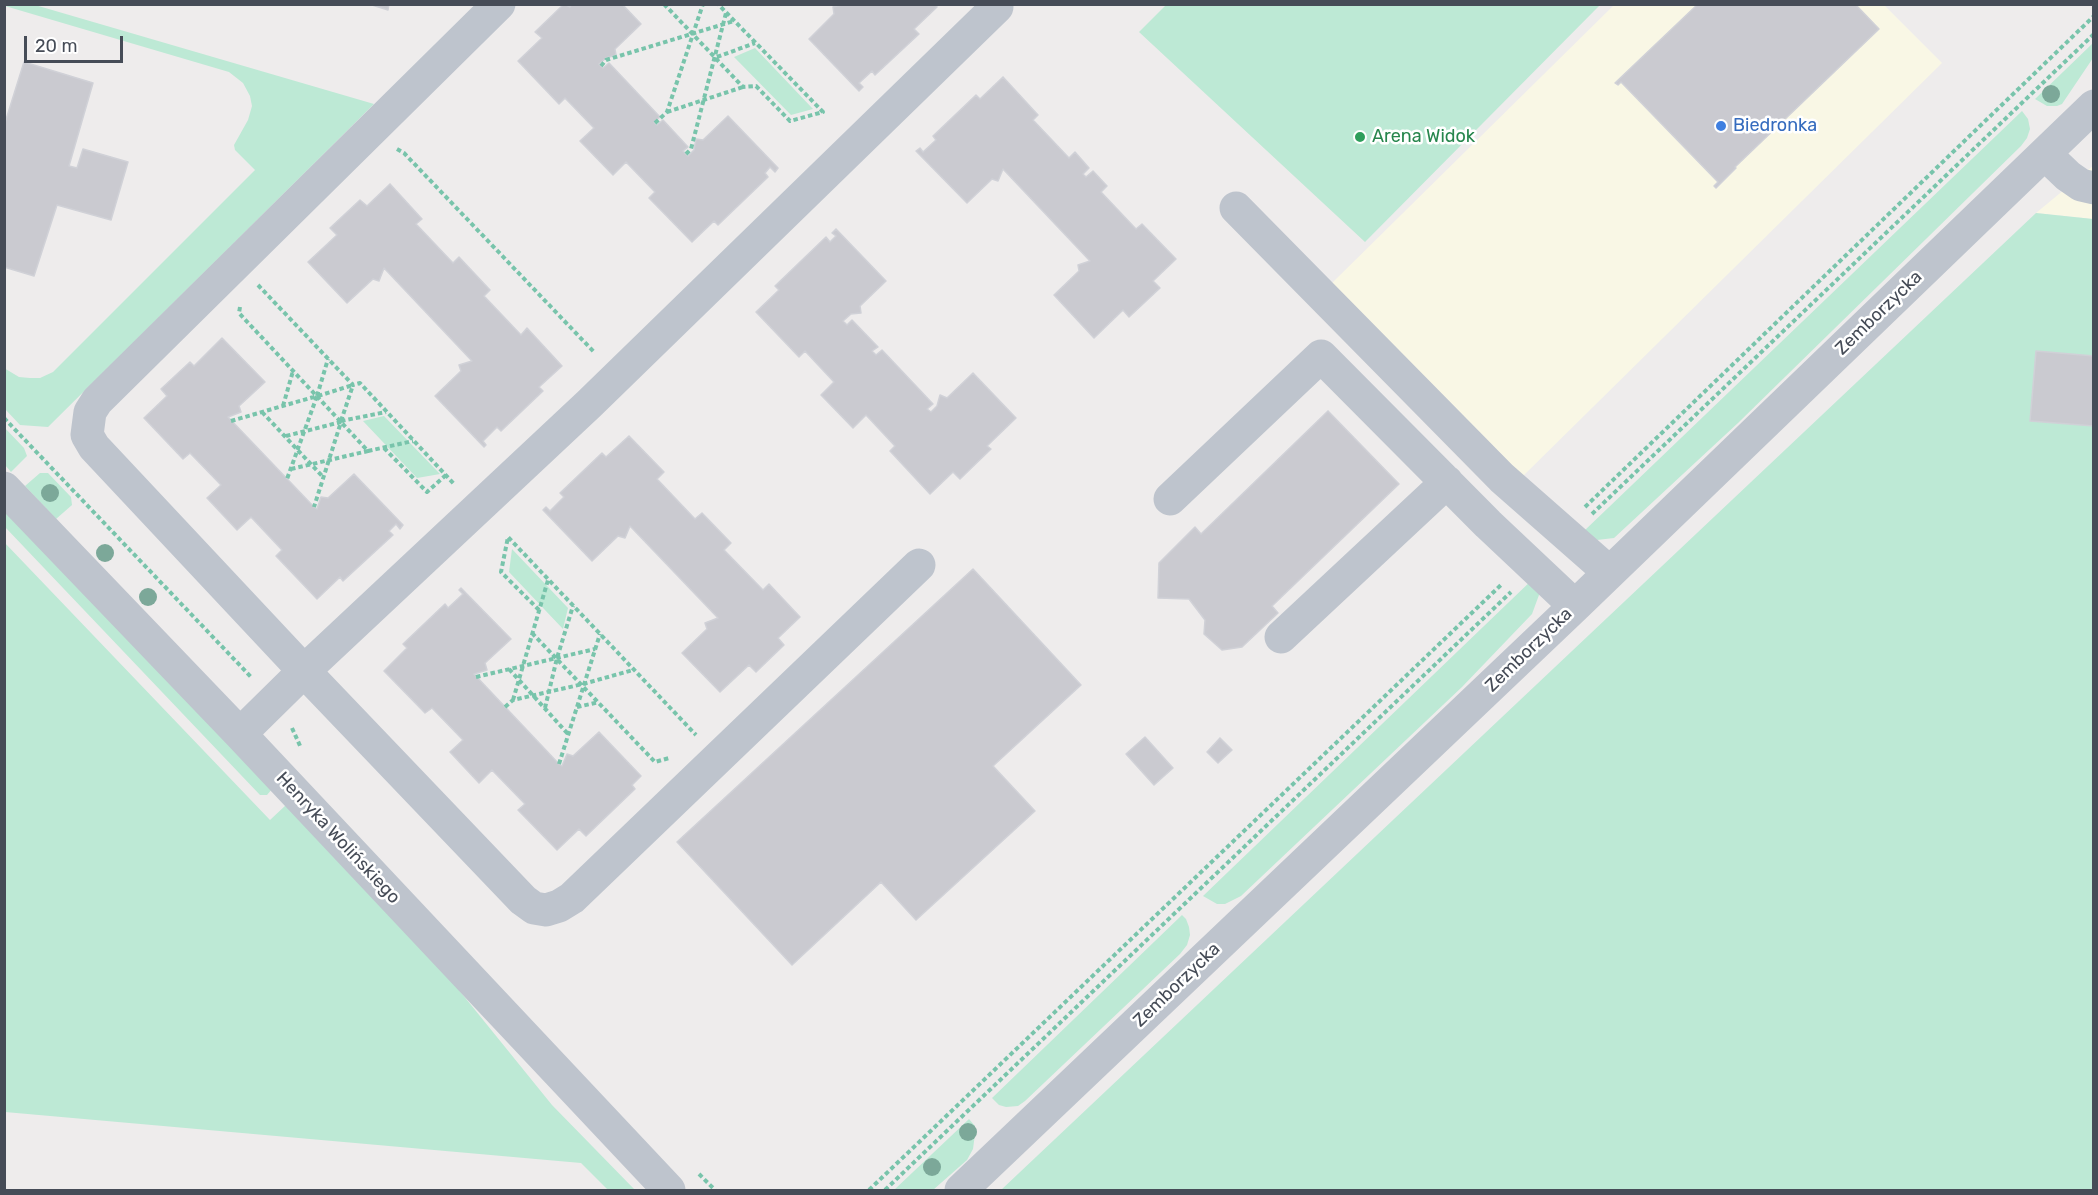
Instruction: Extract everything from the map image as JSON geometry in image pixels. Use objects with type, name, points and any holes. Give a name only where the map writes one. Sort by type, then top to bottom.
[{"type":"street","points":[[499,4],[97,401],[90,412],[87,435],[94,447],[304,671],[524,900],[534,908],[546,910],[559,906],[572,898],[919,565]]},
{"type":"street","points":[[240,734],[605,388],[997,7]]},
{"type":"street","name":"Zemborzycka","points":[[961,1191],[1575,606],[2094,106]]},
{"type":"street","points":[[2045,154],[2068,176],[2081,185],[2094,188]]},
{"type":"street","points":[[1236,208],[1502,478],[1609,572]]},
{"type":"street","points":[[1170,500],[1321,356],[1530,565],[1575,606]]},
{"type":"street","points":[[1281,637],[1447,482]]},
{"type":"street","name":"Henryka Wolińskiego","points":[[4,488],[240,734],[669,1191]]},
{"type":"path","points":[[664,4],[742,87]]},
{"type":"path","points":[[667,112],[703,4]]},
{"type":"path","points":[[655,123],[667,112],[742,87],[756,86],[790,121],[823,112],[718,4]]},
{"type":"path","points":[[686,154],[691,149],[726,13]]},
{"type":"path","points":[[1565,533],[2094,16]]},
{"type":"path","points":[[601,66],[606,60],[734,21]]},
{"type":"path","points":[[1565,533],[2094,34]]},
{"type":"path","points":[[716,57],[756,43]]},
{"type":"path","points":[[388,146],[404,153],[595,352]]},
{"type":"path","points":[[256,283],[353,385]]},
{"type":"path","points":[[241,303],[239,313],[368,451]]},
{"type":"path","points":[[287,479],[305,432],[328,359]]},
{"type":"path","points":[[282,406],[293,371]]},
{"type":"path","points":[[231,421],[360,383],[454,484]]},
{"type":"path","points":[[314,507],[353,385]]},
{"type":"path","points":[[261,412],[323,477]]},
{"type":"path","points":[[285,436],[386,412]]},
{"type":"path","points":[[4,418],[274,702]]},
{"type":"path","points":[[291,469],[414,441]]},
{"type":"path","points":[[383,448],[427,492],[446,475]]},
{"type":"path","points":[[539,610],[501,572],[508,537],[699,738]]},
{"type":"path","points":[[869,1191],[1530,565]]},
{"type":"path","points":[[885,1191],[1530,565]]},
{"type":"path","points":[[513,700],[548,580]]},
{"type":"path","points":[[545,708],[573,606]]},
{"type":"path","points":[[532,633],[655,762],[676,756]]},
{"type":"path","points":[[559,764],[600,634]]},
{"type":"path","points":[[476,677],[595,649]]},
{"type":"path","points":[[509,669],[568,734]]},
{"type":"path","points":[[505,707],[513,700],[583,684],[633,669]]},
{"type":"path","points":[[577,707],[600,702]]},
{"type":"shaded area","points":[[1614,5],[1884,5],[1942,63],[1523,476],[1332,283]]},
{"type":"shaded area","points":[[2093,166],[2093,219],[2036,213]]},
{"type":"green space","name":"Arena Widok","points":[[1167,4],[1600,5],[1365,242],[1139,32]]},
{"type":"green space","points":[[5,5],[35,5],[374,104],[48,427],[20,425],[5,409],[4,368],[19,377],[30,378],[40,378],[53,372],[255,170],[235,150],[234,145],[248,120],[252,106],[243,83],[229,72]]},
{"type":"green space","points":[[2093,43],[2093,58],[2062,104],[2047,106],[2035,99]]},
{"type":"green space","points":[[755,48],[813,109],[791,115],[734,57]]},
{"type":"green space","points":[[2022,111],[2028,119],[2030,129],[2021,146],[1738,423],[1614,538],[1597,540],[1584,531]]},
{"type":"green space","points":[[2036,213],[2093,219],[2093,1190],[1001,1190]]},
{"type":"green space","points":[[384,416],[440,474],[417,478],[363,421]]},
{"type":"green space","points":[[4,427],[24,448],[27,456],[11,472],[5,465]]},
{"type":"green space","points":[[40,473],[48,473],[71,497],[72,505],[56,519],[25,486]]},
{"type":"green space","points":[[4,510],[272,789],[267,795],[260,795],[5,527]]},
{"type":"green space","points":[[4,542],[270,820],[286,805],[437,963],[552,1105],[635,1190],[608,1190],[581,1163],[5,1112]]},
{"type":"green space","points":[[512,549],[568,608],[563,629],[509,572]]},
{"type":"green space","points":[[1535,577],[1539,585],[1539,595],[1532,614],[1462,687],[1241,896],[1225,904],[1217,904],[1203,896]]},
{"type":"green space","points":[[1182,915],[1186,919],[1190,935],[1187,945],[1180,954],[1025,1101],[1018,1106],[1006,1107],[999,1105],[992,1098]]},
{"type":"green space","points":[[969,1119],[975,1126],[975,1134],[973,1149],[967,1160],[933,1190],[894,1190]]},
{"type":"building","points":[[369,4],[389,4],[388,10]]},
{"type":"building","points":[[564,4],[570,7],[572,4],[622,4],[641,24],[615,49],[616,55],[606,58],[599,64],[603,68],[609,63],[660,117],[654,122],[657,125],[663,120],[688,147],[683,151],[688,156],[694,150],[696,139],[703,140],[728,116],[778,168],[775,172],[770,167],[765,173],[768,177],[718,225],[714,221],[692,242],[649,198],[655,192],[626,162],[613,175],[580,141],[594,128],[565,98],[559,104],[518,61],[542,38],[535,32]]},
{"type":"building","points":[[846,4],[935,4],[937,7],[914,29],[919,34],[875,75],[872,71],[859,83],[863,87],[859,91],[809,39],[834,14],[833,7]]},
{"type":"building","name":"Biedronka","points":[[1698,4],[1855,4],[1879,29],[1716,188],[1714,186],[1718,182],[1621,82],[1618,85],[1615,83]]},
{"type":"building","points":[[24,62],[93,83],[69,166],[77,168],[83,149],[128,162],[111,220],[57,205],[34,276],[4,267],[4,126]]},
{"type":"building","points":[[1003,77],[1038,115],[1033,120],[1069,158],[1075,152],[1089,168],[1083,174],[1086,177],[1093,171],[1107,186],[1101,192],[1136,229],[1142,224],[1176,259],[1153,281],[1160,288],[1129,317],[1123,310],[1094,338],[1054,295],[1079,271],[1078,265],[1090,261],[1003,169],[998,181],[992,179],[967,203],[916,151],[920,148],[923,152],[936,140],[933,136],[976,95],[980,99]]},
{"type":"building","points":[[390,184],[422,219],[416,224],[453,263],[459,257],[490,290],[484,296],[521,335],[527,328],[562,366],[539,387],[543,391],[501,431],[497,427],[483,441],[486,445],[484,447],[435,396],[461,371],[459,365],[472,361],[384,268],[379,281],[373,279],[347,303],[308,262],[337,235],[330,228],[360,200],[367,206]]},
{"type":"building","points":[[836,229],[886,281],[860,306],[861,313],[851,314],[843,321],[847,325],[852,320],[878,347],[872,351],[876,355],[882,350],[933,404],[927,409],[931,412],[937,406],[940,395],[947,398],[973,373],[1016,418],[987,446],[991,449],[960,479],[953,472],[930,494],[890,451],[895,446],[866,415],[853,428],[821,395],[834,382],[805,351],[799,357],[756,312],[779,290],[775,286],[826,237],[830,242],[836,236],[832,233]]},
{"type":"building","points":[[222,338],[265,382],[239,406],[241,412],[228,417],[314,507],[317,509],[321,497],[328,498],[354,474],[403,525],[400,529],[396,524],[389,531],[393,535],[343,581],[340,577],[317,599],[276,556],[282,550],[251,517],[237,530],[207,498],[221,485],[190,453],[183,459],[144,418],[167,396],[161,389],[190,362],[194,366]]},
{"type":"building","points":[[2036,351],[2094,356],[2094,426],[2030,421]]},
{"type":"building","points":[[1328,411],[1399,484],[1272,606],[1278,613],[1242,647],[1222,650],[1204,634],[1205,620],[1189,599],[1158,598],[1159,563],[1195,527],[1201,534]]},
{"type":"building","points":[[629,436],[664,472],[657,479],[695,519],[702,513],[731,543],[724,550],[763,590],[769,584],[800,617],[778,638],[784,645],[756,672],[749,665],[720,692],[682,653],[707,629],[705,623],[718,618],[630,526],[625,538],[618,536],[592,561],[543,510],[546,507],[550,511],[564,497],[560,493],[602,453],[606,457]]},
{"type":"building","points":[[973,569],[1081,685],[993,766],[1035,811],[916,920],[881,882],[792,965],[677,842]]},
{"type":"building","points":[[461,588],[511,639],[485,663],[487,670],[474,674],[559,764],[562,766],[567,754],[573,756],[599,732],[641,776],[632,785],[635,789],[586,836],[579,829],[557,850],[518,810],[525,804],[492,770],[479,783],[450,752],[463,740],[432,708],[425,713],[384,671],[407,648],[403,644],[445,604],[448,608],[463,594],[459,590]]},
{"type":"building","points":[[1145,737],[1173,768],[1154,785],[1126,754]]},
{"type":"building","points":[[1220,738],[1232,750],[1218,763],[1207,752]]},
{"type":"place","name":"Biedronka","points":[[1721,126]]},
{"type":"place","name":"Arena Widok","points":[[1360,137]]}]
